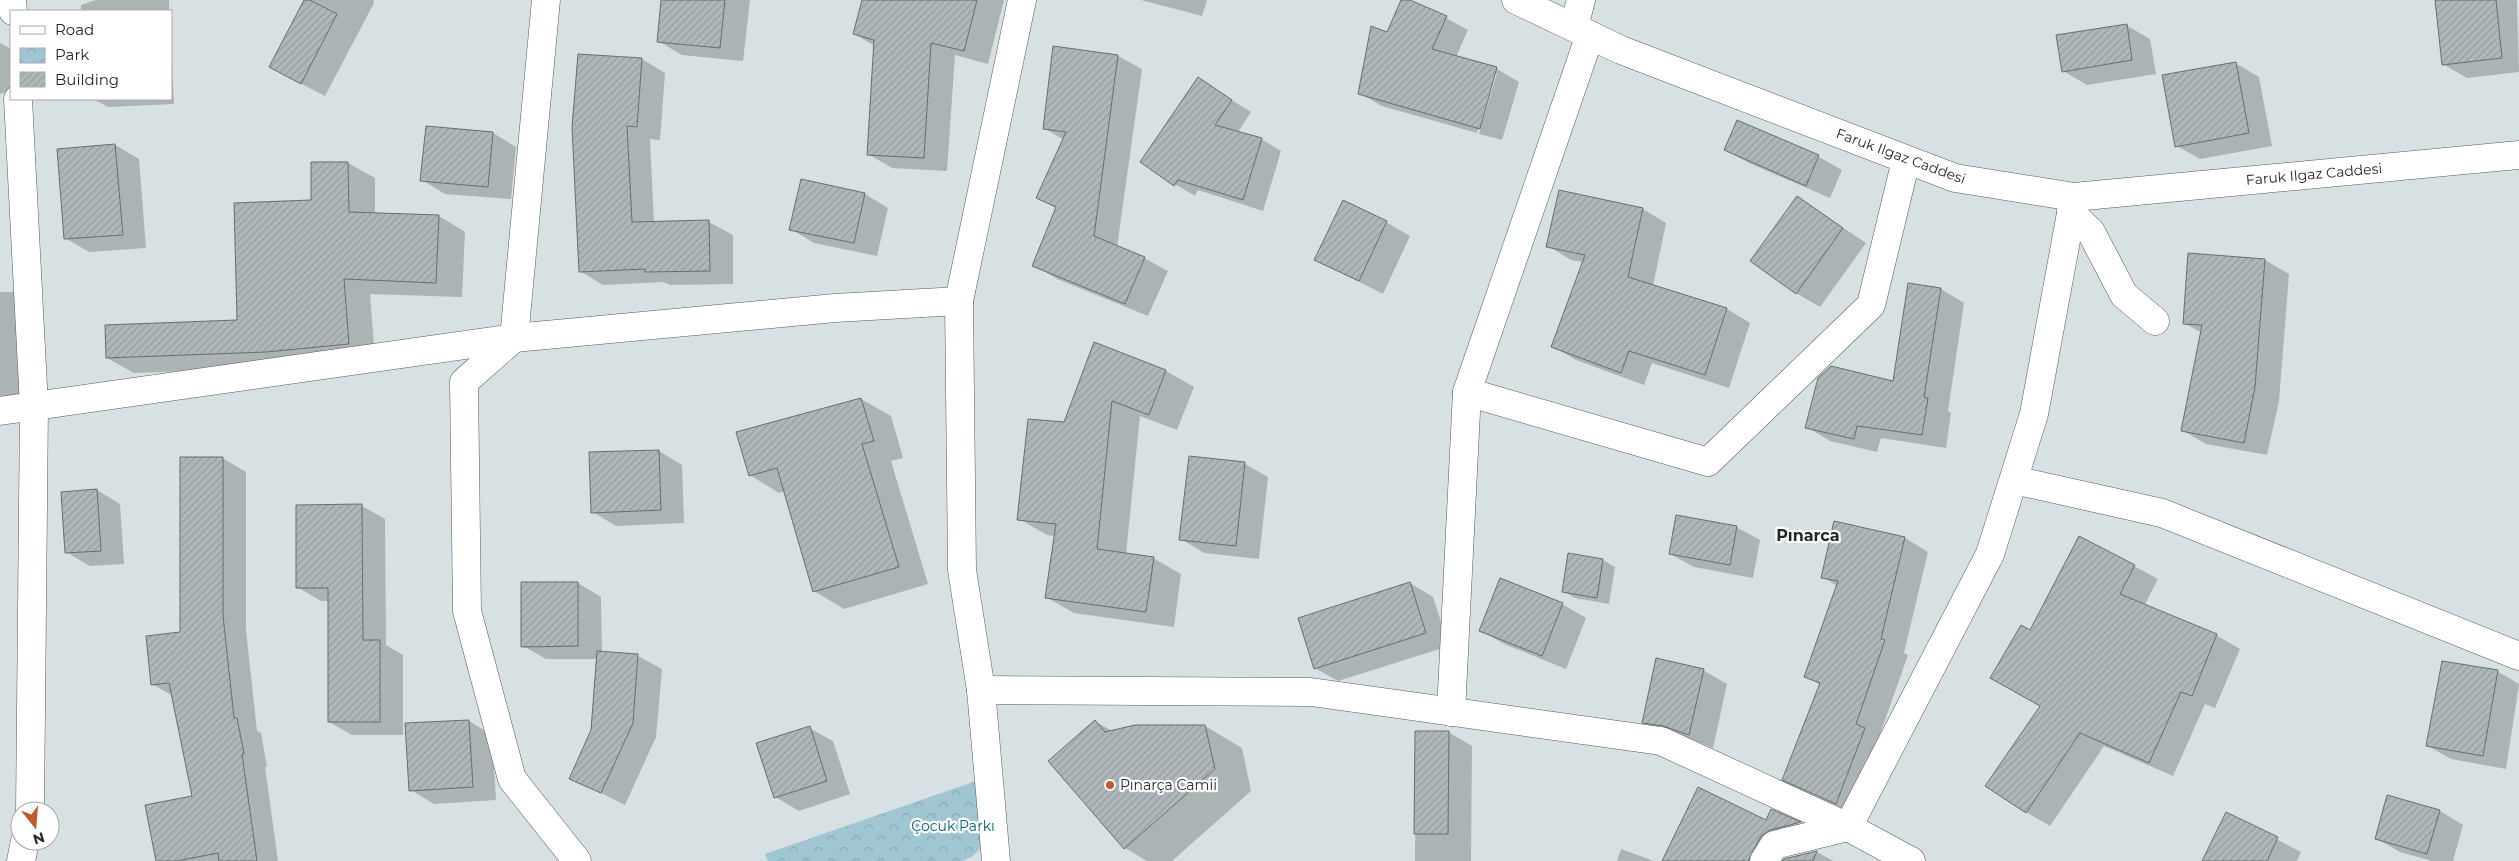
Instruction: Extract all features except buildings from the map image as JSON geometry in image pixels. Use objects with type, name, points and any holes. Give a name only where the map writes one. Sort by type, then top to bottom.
[{"type":"street","points":[[546,0],[514,338],[464,382],[467,611],[512,780],[577,861]]},
{"type":"street","points":[[996,861],[981,690],[962,570],[959,301],[1022,0]]},
{"type":"street","name":"Faruk Ilgaz Caddesi","points":[[1516,0],[1621,50],[1906,160],[1955,178],[2073,205],[2519,155]]},
{"type":"street","points":[[1451,712],[1467,392],[1582,31],[1581,0]]},
{"type":"street","points":[[18,100],[34,406],[30,801]]},
{"type":"street","points":[[1467,392],[1708,462],[1871,305],[1906,160]]},
{"type":"street","points":[[2073,205],[2091,232],[2124,295],[2155,321]]},
{"type":"street","points":[[1764,861],[1774,845],[1848,827],[1990,554],[2034,414],[2073,205]]},
{"type":"street","points":[[0,411],[514,338],[835,308],[959,301]]},
{"type":"street","points":[[2014,480],[2162,513],[2519,656]]},
{"type":"street","points":[[981,690],[1311,692],[1660,741],[1848,827],[1911,861]]},
{"type":"green space","name":"Çocuk Parkı","points":[[982,779],[989,839],[973,856],[963,861],[768,861],[765,854]]},
{"type":"place","name":"Pınarça Camii","points":[[1110,785]]},
{"type":"district","name":"Pınarca","points":[[1808,535]]}]
